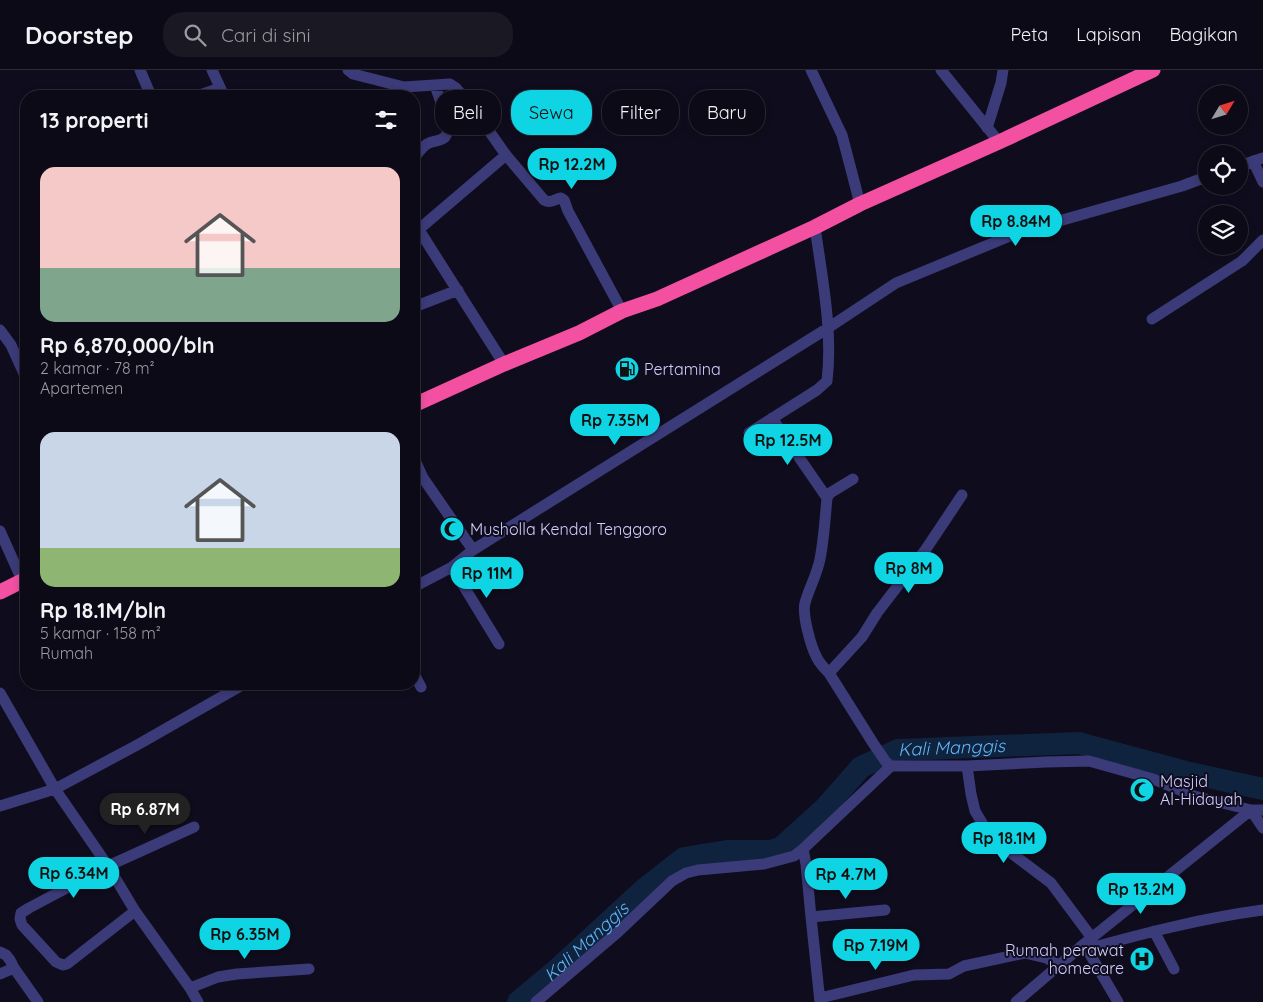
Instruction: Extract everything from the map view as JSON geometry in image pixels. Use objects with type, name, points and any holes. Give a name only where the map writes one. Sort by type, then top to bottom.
[{"type":"highway","points":[[420,402],[815,227],[860,204],[1153,70]]},
{"type":"highway","points":[[0,592],[20,582]]},
{"type":"street","points":[[140,70],[148,90]]},
{"type":"street","points":[[212,70],[221,90]]},
{"type":"street","points":[[348,70],[354,74],[404,87],[450,84],[456,88],[506,155],[544,200],[548,202],[561,198],[564,200],[568,211],[622,311]]},
{"type":"street","points":[[811,70],[842,135],[860,204]]},
{"type":"street","points":[[941,70],[999,142]]},
{"type":"street","points":[[987,128],[1001,83],[1003,70]]},
{"type":"street","points":[[420,152],[427,144],[439,141],[445,137],[448,132],[435,85]]},
{"type":"street","points":[[420,223],[506,155]]},
{"type":"street","points":[[1258,160],[1263,182]]},
{"type":"street","points":[[420,584],[452,567],[474,550],[828,328],[896,283],[1017,233],[1198,180]]},
{"type":"street","points":[[749,433],[827,381],[829,368],[828,328],[815,227]]},
{"type":"street","points":[[420,232],[504,364]]},
{"type":"street","points":[[1152,319],[1242,261],[1263,240]]},
{"type":"street","points":[[420,305],[458,290]]},
{"type":"street","points":[[0,330],[11,345],[20,365]]},
{"type":"street","points":[[772,418],[827,498]]},
{"type":"street","points":[[420,471],[474,550]]},
{"type":"street","points":[[853,479],[830,493],[827,498],[819,563],[805,604],[804,616],[816,657],[823,668],[830,672],[888,764]]},
{"type":"street","points":[[830,672],[862,637],[877,613],[926,550],[962,495]]},
{"type":"street","points":[[0,531],[20,572]]},
{"type":"street","points":[[452,567],[499,644]]},
{"type":"street","points":[[0,806],[55,789],[234,690]]},
{"type":"street","points":[[0,693],[55,789],[108,866],[135,911],[198,1002]]},
{"type":"street","points":[[536,1002],[618,932],[672,881],[686,873],[698,870],[764,864],[794,856],[888,764],[967,766],[1089,761],[1152,779],[1194,796],[1251,810],[1263,810]]},
{"type":"street","points":[[967,766],[975,811],[984,826],[998,843],[1051,883],[1118,1002]]},
{"type":"street","points":[[1251,810],[1263,828]]},
{"type":"street","points":[[1016,1002],[1251,810]]},
{"type":"street","points":[[135,911],[67,964],[63,965],[56,962],[22,925],[20,916],[28,908],[108,866],[194,827]]},
{"type":"street","points":[[803,849],[820,1000],[914,975],[949,974],[964,966],[1026,953],[1046,958],[1059,965]]},
{"type":"street","points":[[811,917],[885,910]]},
{"type":"street","points":[[1087,944],[1230,914],[1263,910]]},
{"type":"street","points":[[1154,931],[1174,969]]},
{"type":"street","points":[[0,952],[10,960],[38,1002]]},
{"type":"street","points":[[0,974],[14,968]]},
{"type":"street","points":[[190,988],[218,977],[309,968]]},
{"type":"waterway","name":"Kali Manggis","points":[[518,1002],[554,972],[642,891],[684,858],[727,851],[771,851],[782,847],[825,808],[861,767],[898,750],[1079,743],[1190,773],[1263,789]]},
{"type":"place","name":"Pertamina","points":[[627,369]]},
{"type":"place","name":"Musholla Kendal Tenggoro","points":[[452,529]]},
{"type":"place","name":"Masjid Al-Hidayah","points":[[1142,790]]},
{"type":"place","name":"Rumah perawat homecare","points":[[1142,959]]}]
